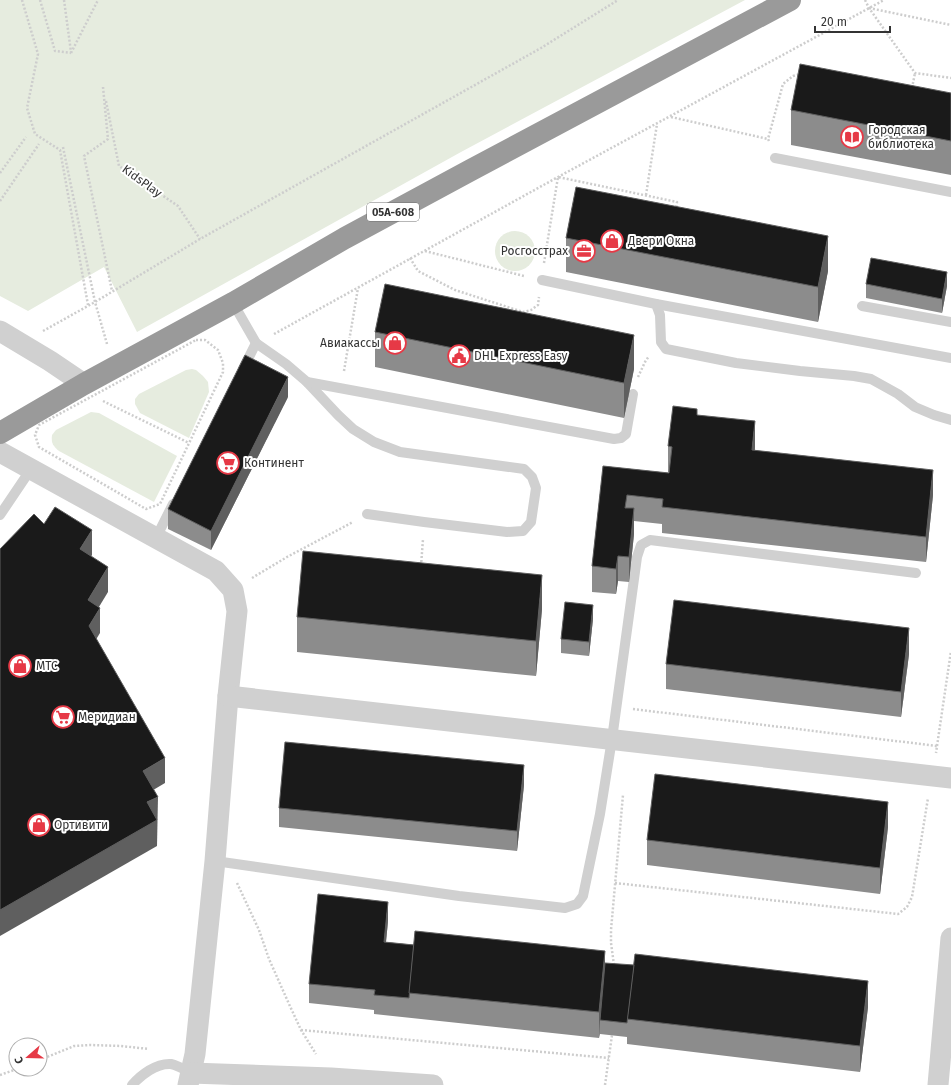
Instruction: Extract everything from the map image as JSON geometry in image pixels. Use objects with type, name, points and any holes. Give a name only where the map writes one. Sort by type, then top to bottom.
[{"type":"highway","name":"05А-608","points":[[0,433],[117,375],[233,303],[345,238],[790,0]]},
{"type":"street","points":[[0,331],[50,360],[89,390]]},
{"type":"street","points":[[0,452],[216,571],[233,590],[237,611],[228,696],[215,861],[191,1081],[331,1078],[433,1085]]},
{"type":"street","points":[[228,696],[941,777]]},
{"type":"street","points":[[938,1085],[951,938]]},
{"type":"lane","points":[[775,158],[951,192]]},
{"type":"lane","points":[[542,280],[656,304],[951,358]]},
{"type":"lane","points":[[233,303],[256,343],[286,364],[307,382],[338,415],[354,429],[374,442],[400,452],[524,469],[532,477],[536,488],[531,522],[523,531],[507,532],[367,514]]},
{"type":"lane","points":[[656,304],[660,315],[661,342],[666,349],[736,363],[871,379],[898,394],[915,407],[951,420]]},
{"type":"lane","points":[[862,306],[951,322]]},
{"type":"lane","points":[[238,378],[256,343]]},
{"type":"lane","points":[[307,382],[614,438],[621,438],[626,434],[633,394]]},
{"type":"lane","points":[[0,515],[31,469]]},
{"type":"lane","points":[[156,538],[178,496]]},
{"type":"lane","points":[[215,861],[460,896],[565,908],[577,904],[583,896],[600,814],[637,557],[641,546],[650,540],[916,573]]},
{"type":"lane","points":[[132,1085],[139,1076],[150,1070],[171,1064],[191,1081]]},
{"type":"path","points":[[22,0],[38,54],[27,108],[34,134],[60,150],[88,305]]},
{"type":"path","points":[[40,0],[55,51],[71,53]]},
{"type":"path","points":[[64,0],[71,53]]},
{"type":"path","points":[[71,53],[98,0]]},
{"type":"path","points":[[20,343],[94,302],[200,239],[541,48],[618,0]]},
{"type":"path","points":[[865,0],[869,8],[915,73],[951,78]]},
{"type":"path","points":[[256,343],[558,176],[657,124],[884,0]]},
{"type":"path","points":[[869,8],[951,25]]},
{"type":"path","points":[[775,158],[768,139],[783,84],[793,76],[804,73]]},
{"type":"path","points":[[910,94],[915,73]]},
{"type":"path","name":"KidsPlay","points":[[112,291],[84,156],[108,139],[103,87],[119,166],[178,206],[200,239]]},
{"type":"path","points":[[670,116],[768,139]]},
{"type":"path","points":[[646,195],[657,124]]},
{"type":"path","points":[[0,173],[26,137]]},
{"type":"path","points":[[0,201],[40,144]]},
{"type":"path","points":[[63,147],[94,302],[117,375]]},
{"type":"path","points":[[558,176],[677,202],[675,215]]},
{"type":"path","points":[[424,250],[542,280],[558,176]]},
{"type":"path","points":[[410,258],[418,271],[455,290],[523,312],[531,310],[538,305]]},
{"type":"path","points":[[342,388],[358,287]]},
{"type":"path","points":[[196,340],[205,340],[218,350],[223,363],[223,372],[160,504],[146,508],[39,447],[35,436],[39,425],[89,390],[117,375],[196,340]]},
{"type":"path","points":[[633,394],[639,374],[645,362],[661,342]]},
{"type":"path","points":[[89,390],[189,443]]},
{"type":"path","points":[[233,590],[287,557],[367,514]]},
{"type":"path","points":[[421,570],[424,522]]},
{"type":"path","points":[[615,883],[898,914],[906,907],[912,897],[941,777],[937,746],[951,651]]},
{"type":"path","points":[[616,707],[937,746]]},
{"type":"path","points":[[614,966],[611,930],[624,788]]},
{"type":"path","points":[[215,861],[234,876],[259,930],[301,1030],[331,1078]]},
{"type":"path","points":[[301,1030],[609,1058]]},
{"type":"path","points":[[605,1085],[612,1035]]},
{"type":"path","points":[[48,1057],[74,1046],[121,1046],[150,1049]]},
{"type":"shaded area","points":[[0,0],[745,0],[461,152],[137,332],[104,267],[28,311],[0,296]]},
{"type":"shaded area","points":[[515,231],[529,237],[535,251],[529,265],[515,271],[501,265],[495,251],[501,237]]},
{"type":"shaded area","points":[[186,370],[196,370],[208,382],[209,392],[189,438],[140,413],[135,404],[135,399],[139,394]]},
{"type":"shaded area","points":[[91,412],[99,413],[177,456],[154,502],[59,451],[54,446],[52,442],[52,435],[56,430]]},
{"type":"building","points":[[800,64],[951,93],[951,141],[791,110]]},
{"type":"building","points":[[576,187],[828,236],[818,287],[566,238]]},
{"type":"building","points":[[871,258],[947,272],[942,299],[866,284]]},
{"type":"building","points":[[385,284],[634,335],[624,383],[375,332]]},
{"type":"building","name":"Континент","points":[[245,355],[288,377],[211,531],[168,509]]},
{"type":"building","points":[[673,406],[697,409],[697,415],[755,421],[752,450],[933,470],[926,537],[662,507],[663,499],[627,495],[625,508],[634,508],[629,557],[618,556],[616,569],[592,566],[603,466],[669,473],[672,447],[668,446]]},
{"type":"building","name":"Меридиан","points":[[55,507],[92,530],[80,549],[108,567],[88,600],[100,608],[89,626],[165,758],[143,771],[158,797],[147,802],[157,820],[0,910],[0,549],[34,514],[44,524]]},
{"type":"building","points":[[303,551],[542,575],[536,641],[297,617]]},
{"type":"building","points":[[674,600],[909,628],[901,692],[666,664]]},
{"type":"building","points":[[565,602],[593,605],[589,642],[561,639]]},
{"type":"building","points":[[285,742],[524,765],[517,831],[279,808]]},
{"type":"building","points":[[655,774],[888,802],[880,868],[647,840]]},
{"type":"building","points":[[318,894],[388,902],[384,942],[414,945],[409,998],[374,995],[375,990],[309,984]]},
{"type":"building","points":[[415,931],[605,951],[599,1012],[409,993]]},
{"type":"building","points":[[635,954],[868,981],[860,1046],[627,1019]]},
{"type":"building","points":[[605,963],[634,965],[627,1023],[600,1020]]},
{"type":"place","name":"Городская библиотека","points":[[852,137]]},
{"type":"place","name":"Двери Окна","points":[[612,241]]},
{"type":"place","name":"Росгосстрах","points":[[584,251]]},
{"type":"place","name":"Авиакассы","points":[[395,343]]},
{"type":"place","name":"DHL Express Easy","points":[[459,356]]},
{"type":"place","name":"Континент","points":[[228,463]]},
{"type":"place","name":"МТС","points":[[20,666]]},
{"type":"place","name":"Меридиан","points":[[63,717]]},
{"type":"place","name":"Ортивити","points":[[39,825]]}]
